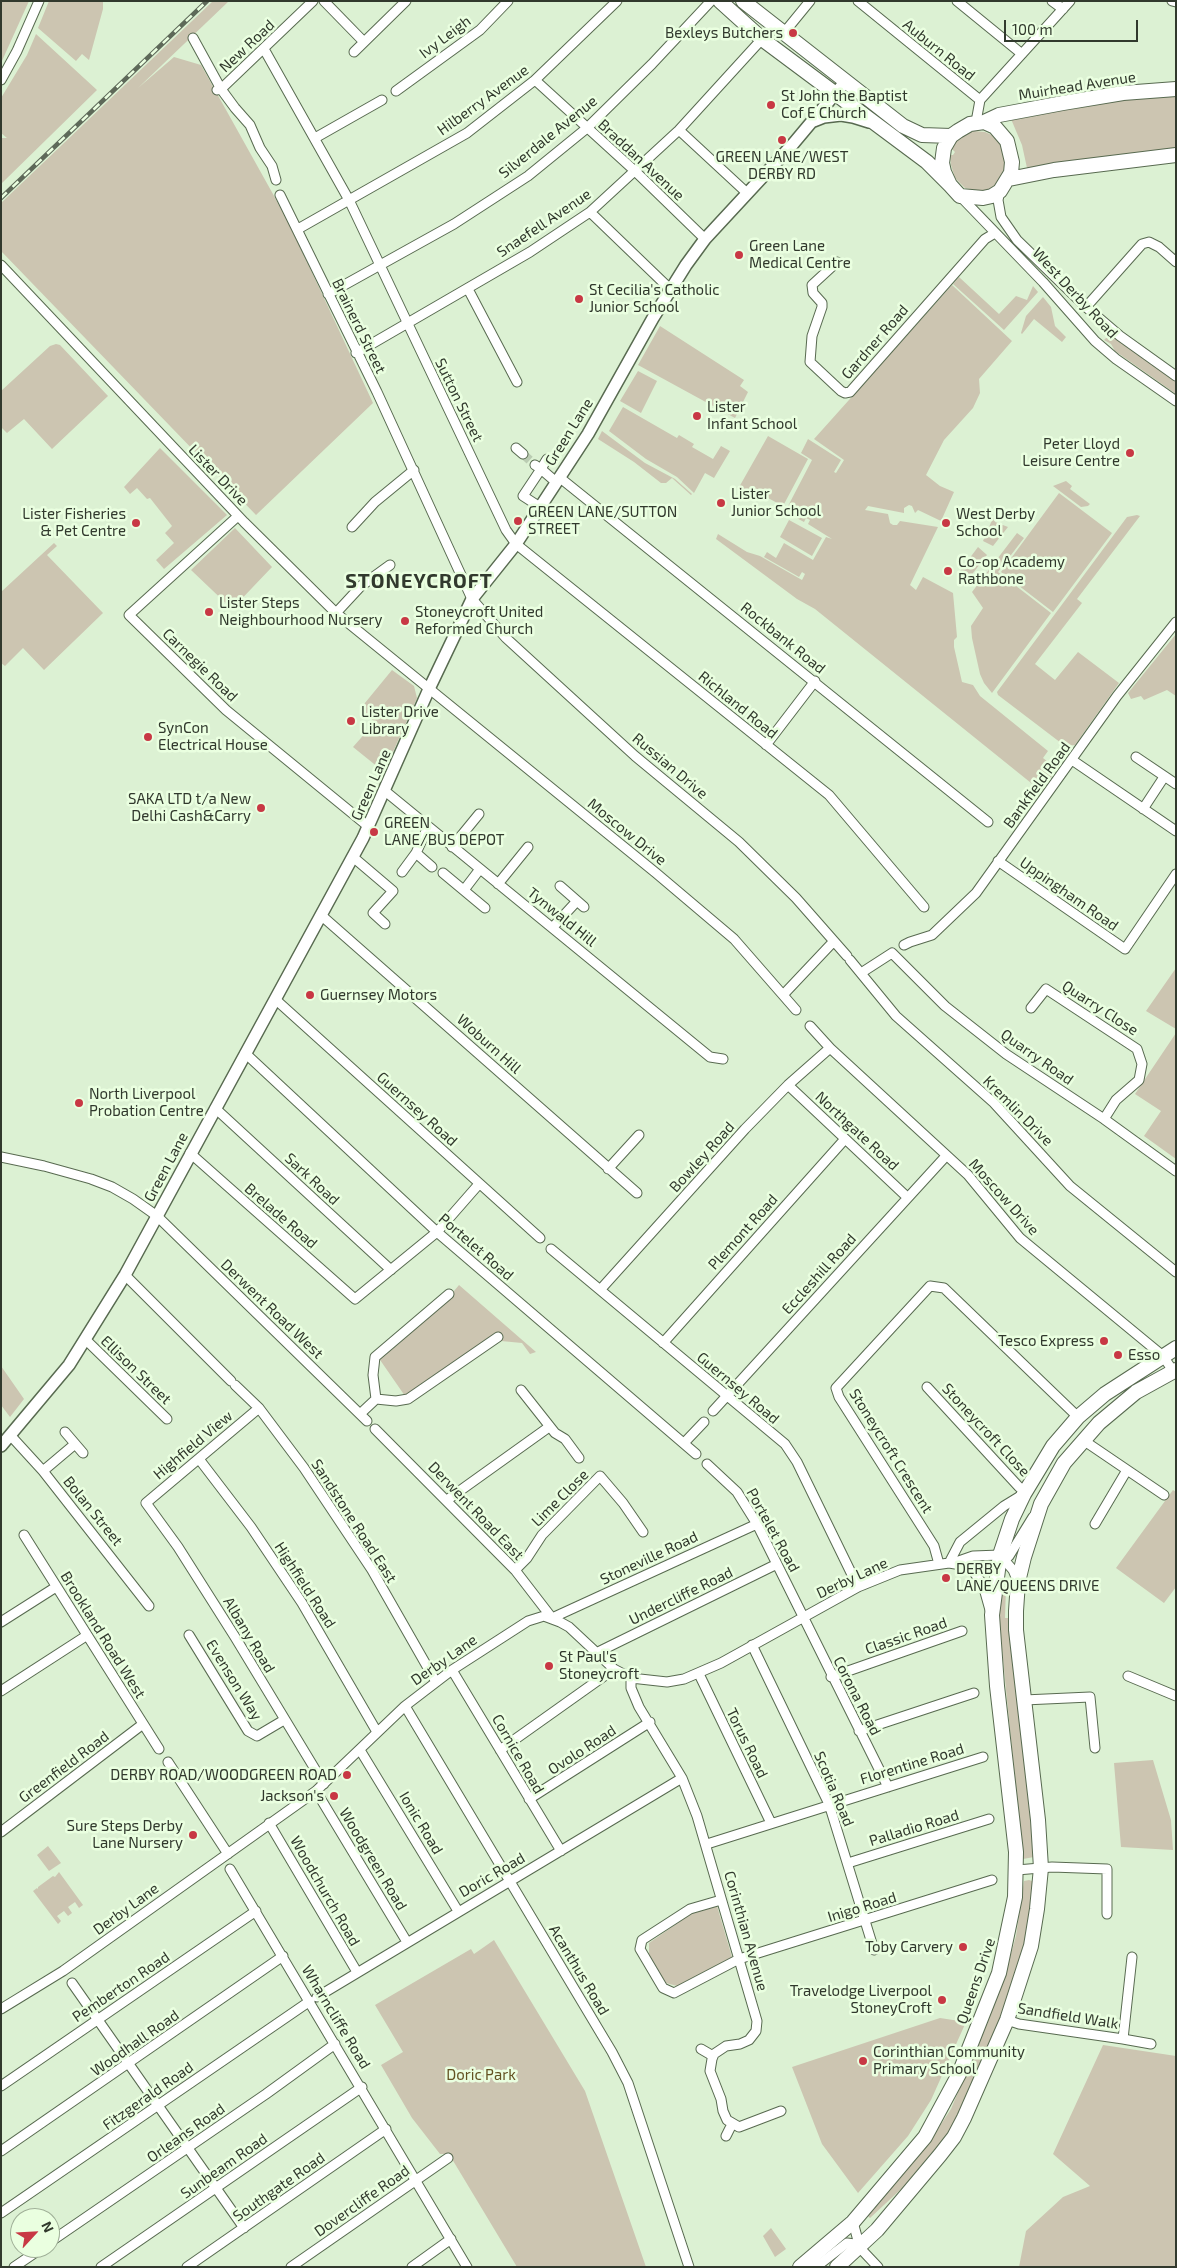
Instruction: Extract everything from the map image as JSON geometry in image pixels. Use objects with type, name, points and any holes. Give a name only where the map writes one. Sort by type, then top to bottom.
[{"type":"highway","points":[[743,1],[908,130],[930,136],[951,136]]},
{"type":"highway","points":[[711,2],[926,162],[960,196],[983,198],[1000,191],[1009,179],[1012,162],[1006,141],[995,128],[980,122],[964,126],[951,136],[944,148],[942,163],[950,185]]},
{"type":"highway","name":"Muirhead Avenue","points":[[980,122],[999,115],[1063,102],[1123,93],[1176,89]]},
{"type":"highway","points":[[1009,179],[1064,168],[1176,155]]},
{"type":"highway","name":"Queens Drive","points":[[800,2267],[853,2222],[926,2137],[958,2074],[999,1973],[1012,1920],[1017,1870],[1013,1812],[997,1686],[992,1615],[1012,1519],[1025,1492],[1053,1446],[1078,1418],[1105,1394],[1176,1348]]},
{"type":"highway","points":[[837,2267],[860,2248],[954,2137],[1007,2020],[1031,1946],[1041,1868],[1038,1820],[1016,1630],[1018,1582],[1027,1545],[1042,1504],[1064,1463],[1083,1440],[1118,1405],[1174,1371]]},
{"type":"main road","name":"Green Lane","points":[[1,1446],[69,1365],[86,1340],[157,1216],[353,857],[472,599],[516,544],[558,480],[594,424],[670,289],[705,240],[813,122],[836,96],[845,82]]},
{"type":"main road","points":[[813,122],[824,117],[841,115],[853,116],[874,124]]},
{"type":"street","points":[[1,80],[17,52],[39,1]]},
{"type":"street","name":"New Road","points":[[193,38],[219,89],[264,49],[313,1]]},
{"type":"street","points":[[324,1],[364,42]]},
{"type":"street","points":[[354,52],[406,1]]},
{"type":"street","name":"Ivy Leigh","points":[[396,91],[480,30],[508,1]]},
{"type":"street","name":"Hilberry Avenue","points":[[298,229],[467,133],[535,80],[617,1]]},
{"type":"street","points":[[783,34],[810,1]]},
{"type":"street","name":"Auburn Road","points":[[858,1],[980,100]]},
{"type":"street","points":[[957,1],[1022,54]]},
{"type":"street","points":[[1052,1],[1063,10]]},
{"type":"street","points":[[980,122],[980,100],[1070,1]]},
{"type":"street","name":"Silverdale Avenue","points":[[328,294],[454,224],[528,176],[586,128],[652,64],[711,2]]},
{"type":"street","name":"Snaefell Avenue","points":[[356,352],[407,325],[530,252],[590,212],[636,172],[679,130],[762,39]]},
{"type":"street","points":[[264,49],[349,200]]},
{"type":"street","name":"Braddan Avenue","points":[[535,80],[636,172],[705,240]]},
{"type":"street","points":[[219,89],[250,125],[260,148],[272,166],[276,180]]},
{"type":"street","points":[[315,138],[382,100]]},
{"type":"street","points":[[679,130],[747,193]]},
{"type":"street","name":"West Derby Road","points":[[1000,191],[999,209],[1007,227],[1051,275],[1086,308],[1120,336],[1176,376]]},
{"type":"street","name":"Brainerd Street","points":[[280,195],[414,470],[472,599]]},
{"type":"street","name":"West Derby Road","points":[[960,196],[1043,282],[1095,341],[1116,359],[1176,401]]},
{"type":"street","name":"Sutton Street","points":[[349,200],[506,530],[516,544]]},
{"type":"street","points":[[590,212],[670,289]]},
{"type":"street","name":"Gardner Road","points":[[835,268],[812,285],[813,294],[822,304],[822,307],[812,336],[810,362],[841,391],[846,393],[850,392],[984,239],[995,233]]},
{"type":"street","points":[[1086,308],[1132,253],[1142,244],[1149,242],[1159,247],[1176,262]]},
{"type":"street","name":"Lister Drive","points":[[1,265],[238,516],[336,613],[429,689]]},
{"type":"street","points":[[468,289],[517,382]]},
{"type":"street","points":[[540,507],[523,496],[538,467],[547,459]]},
{"type":"street","name":"Rockbank Road","points":[[538,467],[558,480],[815,681],[988,822]]},
{"type":"street","points":[[352,527],[375,502],[414,470]]},
{"type":"street","name":"Carnegie Road","points":[[238,516],[128,615],[226,710],[368,827]]},
{"type":"street","name":"Richland Road","points":[[516,544],[832,799],[924,907]]},
{"type":"street","points":[[336,613],[371,577],[390,565]]},
{"type":"street","name":"Russian Drive","points":[[472,599],[510,642],[635,756],[739,842],[796,898],[849,958]]},
{"type":"street","name":"Bankfield Road","points":[[904,945],[927,937],[941,928],[976,893],[1133,675],[1176,622]]},
{"type":"street","points":[[766,745],[815,681]]},
{"type":"street","name":"Moscow Drive","points":[[429,689],[656,873],[734,939],[796,1010]]},
{"type":"street","points":[[1136,757],[1176,784]]},
{"type":"street","points":[[1072,760],[1176,831]]},
{"type":"street","points":[[1143,809],[1164,776]]},
{"type":"street","name":"Tynwald Hill","points":[[385,791],[710,1057],[723,1059]]},
{"type":"street","points":[[452,847],[480,814]]},
{"type":"street","points":[[402,872],[416,853],[428,827]]},
{"type":"street","points":[[498,884],[528,847]]},
{"type":"street","points":[[416,853],[432,867]]},
{"type":"street","points":[[353,857],[393,891],[373,913],[385,924]]},
{"type":"street","name":"Uppingham Road","points":[[998,861],[1125,949],[1176,874]]},
{"type":"street","points":[[464,890],[480,869]]},
{"type":"street","points":[[443,873],[485,908]]},
{"type":"street","points":[[553,927],[580,904],[560,886]]},
{"type":"street","name":"Woburn Hill","points":[[322,916],[637,1193]]},
{"type":"street","points":[[783,995],[834,941]]},
{"type":"street","name":"Quarry Road","points":[[861,974],[892,953],[945,1006],[1006,1054],[1104,1119],[1176,1171]]},
{"type":"street","name":"Kremlin Drive","points":[[849,958],[896,1016],[994,1103],[1070,1186],[1176,1272]]},
{"type":"street","name":"Quarry Close","points":[[1031,1008],[1049,985],[1130,1043],[1141,1056],[1142,1071],[1139,1080],[1116,1100],[1104,1119]]},
{"type":"street","name":"Guernsey Road","points":[[275,999],[540,1238]]},
{"type":"street","name":"Moscow Drive","points":[[810,1026],[830,1048],[983,1191],[1020,1238],[1163,1356],[1174,1371]]},
{"type":"street","name":"Bowley Road","points":[[600,1290],[729,1146],[788,1085],[830,1048]]},
{"type":"street","name":"Portelet Road","points":[[245,1053],[437,1232],[696,1454]]},
{"type":"street","name":"Northgate Road","points":[[788,1085],[907,1198]]},
{"type":"street","name":"Sark Road","points":[[215,1108],[391,1270]]},
{"type":"street","points":[[608,1169],[639,1135]]},
{"type":"street","name":"Plemont Road","points":[[662,1343],[845,1139]]},
{"type":"street","name":"Brelade Road","points":[[190,1153],[355,1299],[391,1270]]},
{"type":"street","name":"Eccleshill Road","points":[[713,1411],[946,1156]]},
{"type":"street","name":"Derwent Road West","points":[[1,1157],[44,1166],[112,1187],[133,1198],[157,1216],[367,1421]]},
{"type":"street","points":[[391,1270],[437,1232],[479,1184]]},
{"type":"street","name":"Guernsey Road","points":[[552,1249],[785,1444],[797,1462],[858,1587]]},
{"type":"street","name":"Sandstone Road East","points":[[124,1274],[259,1408],[304,1468],[372,1570],[436,1682]]},
{"type":"street","name":"Stoneycroft Crescent","points":[[939,1564],[934,1546],[839,1396],[836,1388],[930,1286],[944,1288],[1078,1418]]},
{"type":"street","points":[[376,1399],[373,1375],[375,1357],[449,1294]]},
{"type":"street","points":[[360,1414],[376,1399],[396,1401],[408,1399],[498,1337]]},
{"type":"street","name":"Ellison Street","points":[[86,1340],[167,1419]]},
{"type":"street","name":"Stoneycroft Close","points":[[927,1386],[1025,1492]]},
{"type":"street","points":[[522,1390],[549,1427],[565,1439],[579,1458]]},
{"type":"street","name":"Highfield View","points":[[146,1503],[259,1408]]},
{"type":"street","points":[[684,1443],[704,1422]]},
{"type":"street","points":[[447,1500],[549,1427]]},
{"type":"street","name":"Derwent Road East","points":[[375,1429],[515,1570],[552,1618]]},
{"type":"street","points":[[65,1432],[83,1453]]},
{"type":"street","name":"Bolan Street","points":[[11,1436],[43,1471],[150,1606]]},
{"type":"street","points":[[1083,1440],[1164,1495]]},
{"type":"street","points":[[43,1471],[75,1444]]},
{"type":"street","name":"Highfield Road","points":[[199,1459],[251,1527],[302,1603],[376,1732]]},
{"type":"street","name":"Portelet Road","points":[[707,1464],[738,1492],[803,1617]]},
{"type":"street","points":[[1095,1524],[1127,1470]]},
{"type":"street","name":"Lime Close","points":[[515,1570],[528,1558],[542,1535],[600,1476],[623,1503],[643,1532]]},
{"type":"street","name":"Queens Drive","points":[[951,1563],[960,1542],[1004,1506],[1025,1492]]},
{"type":"street","name":"Albany Road","points":[[146,1503],[183,1555],[235,1637],[324,1784]]},
{"type":"street","points":[[1018,1582],[1002,1560],[1042,1504]]},
{"type":"street","name":"Stoneville Road","points":[[552,1618],[756,1524]]},
{"type":"street","name":"Brookland Road West","points":[[24,1535],[159,1749]]},
{"type":"street","name":"Derby Lane","points":[[1,2009],[64,1971],[316,1791],[405,1706],[452,1670],[520,1624],[540,1616],[552,1618],[569,1627],[614,1669],[631,1678],[667,1682],[699,1674],[858,1587],[900,1570],[951,1563],[973,1556],[1002,1560]]},
{"type":"street","name":"Derby Lane","points":[[951,1563],[971,1568],[986,1569],[1002,1560]]},
{"type":"street","name":"Undercliffe Road","points":[[596,1653],[777,1564]]},
{"type":"street","points":[[971,1568],[983,1585],[992,1615]]},
{"type":"street","points":[[1,1622],[56,1586]]},
{"type":"street","name":"Corona Road","points":[[803,1617],[831,1677],[888,1787]]},
{"type":"street","name":"Classic Road","points":[[831,1677],[962,1631]]},
{"type":"street","name":"Evenson Way","points":[[189,1635],[248,1731],[257,1736],[284,1720]]},
{"type":"street","points":[[1,1691],[86,1636]]},
{"type":"street","name":"Scotia Road","points":[[752,1645],[829,1804],[874,1950]]},
{"type":"street","points":[[500,1750],[614,1669]]},
{"type":"street","name":"Cornice Road","points":[[452,1670],[561,1851]]},
{"type":"street","name":"Torus Road","points":[[699,1674],[771,1823]]},
{"type":"street","points":[[1128,1676],[1176,1696]]},
{"type":"street","name":"Corinthian Avenue","points":[[631,1678],[631,1688],[639,1707],[650,1722],[682,1778],[707,1844],[721,1900],[757,2021],[756,2031],[745,2042],[726,2046],[713,2056]]},
{"type":"street","points":[[859,1731],[974,1693]]},
{"type":"street","points":[[1024,1700],[1090,1697],[1095,1748]]},
{"type":"street","name":"Acanthus Road","points":[[405,1706],[612,2052],[628,2083],[689,2267]]},
{"type":"street","name":"Ovolo Road","points":[[529,1799],[650,1722]]},
{"type":"street","name":"Greenfield Road","points":[[1,1832],[143,1724]]},
{"type":"street","name":"Ionic Road","points":[[360,1750],[458,1911]]},
{"type":"street","name":"Florentine Road","points":[[707,1844],[983,1757]]},
{"type":"street","points":[[168,1762],[228,1854]]},
{"type":"street","name":"Doric Road","points":[[313,1999],[682,1778]]},
{"type":"street","name":"Woodgreen Road","points":[[316,1791],[407,1942]]},
{"type":"street","name":"Palladio Road","points":[[848,1863],[988,1819]]},
{"type":"street","name":"Woodchurch Road","points":[[269,1823],[357,1972]]},
{"type":"street","points":[[1017,1870],[1041,1868],[1107,1869],[1107,1914]]},
{"type":"street","name":"Wharncliffe Road","points":[[230,1869],[283,1956],[313,1999],[336,2044],[468,2267]]},
{"type":"street","name":"Inigo Road","points":[[721,1900],[690,1908],[642,1940],[640,1949],[663,1988],[674,1993],[739,1959],[992,1880]]},
{"type":"street","name":"Pemberton Road","points":[[1,2086],[256,1911]]},
{"type":"street","name":"Woodhall Road","points":[[1,2151],[283,1956]]},
{"type":"street","name":"Sandfield Walk","points":[[1123,2039],[1132,1957]]},
{"type":"street","points":[[72,1983],[244,2228]]},
{"type":"street","name":"Fitzgerald Road","points":[[1,2214],[313,1999]]},
{"type":"street","name":"Sandfield Walk","points":[[1007,2020],[1019,2024],[1151,2044]]},
{"type":"street","name":"Orleans Road","points":[[60,2235],[336,2044]]},
{"type":"street","points":[[701,2049],[713,2056],[710,2071],[719,2093],[723,2111],[732,2124],[739,2127],[745,2126],[781,2111]]},
{"type":"street","name":"Sunbeam Road","points":[[101,2267],[362,2087]]},
{"type":"street","points":[[726,2136],[732,2124]]},
{"type":"street","name":"Southgate Road","points":[[187,2267],[386,2129]]},
{"type":"street","name":"Dovercliffe Road","points":[[291,2267],[448,2158]]},
{"type":"street","points":[[853,2222],[860,2248]]},
{"type":"street","points":[[412,2267],[451,2239]]},
{"type":"street","points":[[816,2267],[847,2243],[855,2244],[878,2267]]},
{"type":"street","points":[[14,2267],[27,2258]]},
{"type":"green space","points":[[1,1],[29,1],[1,63]]},
{"type":"green space","points":[[49,1],[103,1],[103,9],[89,60],[82,54],[76,61],[38,28]]},
{"type":"green space","points":[[213,1],[229,1],[138,88],[174,57],[201,65],[288,221],[373,403],[256,515],[1,251],[1,203]]},
{"type":"green space","points":[[36,34],[97,90],[1,184],[1,138],[7,138],[1,133],[1,98],[27,55]]},
{"type":"green space","points":[[1176,94],[1176,149],[1027,168],[1022,145],[1011,119],[1091,103]]},
{"type":"green space","points":[[974,131],[985,132],[994,136],[1005,152],[1005,168],[1000,183],[986,192],[965,188],[955,178],[951,165],[950,155],[953,155],[955,152],[952,149],[955,142],[967,133]]},
{"type":"green space","points":[[959,277],[999,314],[1016,296],[1027,300],[1033,286],[1038,292],[1004,330],[953,284]]},
{"type":"green space","points":[[952,285],[1012,341],[979,379],[980,393],[973,408],[944,440],[926,475],[940,486],[954,492],[941,521],[918,510],[915,513],[912,506],[909,505],[904,508],[904,513],[868,506],[865,510],[888,514],[890,523],[893,525],[897,525],[900,521],[938,527],[910,585],[916,590],[923,577],[953,593],[957,637],[954,640],[954,647],[962,682],[973,685],[980,696],[1048,751],[1043,758],[1057,769],[1041,791],[815,609],[797,599],[716,539],[718,534],[747,552],[760,556],[802,580],[805,574],[802,572],[799,577],[764,557],[767,552],[776,558],[784,543],[813,560],[826,537],[832,539],[808,524],[810,520],[806,518],[804,522],[791,515],[793,511],[787,508],[812,460],[801,453],[808,439],[841,460],[834,472],[836,473],[844,460],[814,439]]},
{"type":"green space","points":[[1043,297],[1051,307],[1055,326],[1066,337],[1062,342],[1034,319],[1021,333],[1026,316]]},
{"type":"green space","points":[[660,326],[744,380],[740,386],[748,392],[735,418],[638,365]]},
{"type":"green space","points":[[1111,333],[1176,380],[1176,394],[1115,351],[1111,344],[1104,340]]},
{"type":"green space","points":[[60,345],[108,396],[52,449],[24,419],[7,433],[1,427],[1,391],[50,346]]},
{"type":"green space","points":[[638,371],[657,381],[641,413],[620,401]]},
{"type":"green space","points":[[623,407],[677,438],[679,435],[694,444],[692,447],[713,459],[721,446],[730,451],[714,478],[705,473],[694,493],[677,477],[646,459],[609,431]]},
{"type":"green space","points":[[602,431],[645,463],[675,479],[692,494],[672,478],[666,483],[661,483],[634,462],[598,439]]},
{"type":"green space","points":[[768,436],[808,459],[783,506],[753,490],[750,495],[738,489]]},
{"type":"green space","points":[[160,448],[227,515],[164,569],[156,560],[174,543],[165,533],[172,526],[150,498],[147,499],[137,488],[130,494],[124,487]]},
{"type":"green space","points":[[1066,481],[1072,486],[1070,489],[1090,504],[1088,506],[1081,507],[1053,486]]},
{"type":"green space","points":[[1059,493],[1112,533],[1053,612],[1001,572]]},
{"type":"green space","points":[[1140,516],[1077,599],[1082,603],[1035,664],[1055,680],[1078,652],[1119,683],[1075,745],[1065,746],[998,695],[997,692],[1127,517]]},
{"type":"green space","points":[[993,518],[996,519],[995,522],[1008,527],[993,546],[983,541]]},
{"type":"green space","points":[[789,520],[822,538],[812,556],[780,537]]},
{"type":"green space","points":[[235,528],[272,567],[232,609],[191,570]]},
{"type":"green space","points":[[1017,533],[1024,538],[998,572],[1051,613],[992,693],[980,674],[972,638],[971,626],[983,608],[972,592]]},
{"type":"green space","points":[[54,543],[57,546],[47,555],[103,613],[44,670],[23,648],[5,666],[1,663],[1,592]]},
{"type":"green space","points":[[978,547],[987,555],[963,586],[957,579],[957,575]]},
{"type":"green space","points":[[1176,634],[1176,696],[1167,690],[1144,700],[1141,696],[1131,699],[1128,693]]},
{"type":"green space","points":[[392,670],[414,686],[417,698],[384,772],[353,747],[375,722],[360,709]]},
{"type":"green space","points":[[1176,968],[1176,1029],[1146,1011]]},
{"type":"green space","points":[[1176,1033],[1176,1159],[1144,1136],[1161,1111],[1135,1094]]},
{"type":"green space","points":[[459,1285],[536,1352],[530,1354],[522,1343],[501,1341],[489,1346],[478,1346],[405,1396],[378,1357],[449,1297]]},
{"type":"green space","points":[[1,1366],[24,1399],[10,1417],[1,1405]]},
{"type":"green space","points":[[1173,1490],[1176,1492],[1176,1587],[1164,1603],[1116,1568]]},
{"type":"green space","points":[[1002,1584],[1006,1587],[1005,1618],[1010,1618],[1034,1857],[1023,1859],[998,1610]]},
{"type":"green space","points":[[1153,1760],[1171,1820],[1173,1850],[1121,1847],[1114,1763]]},
{"type":"green space","points":[[48,1846],[61,1863],[49,1871],[37,1855]]},
{"type":"green space","points":[[59,1872],[83,1905],[79,1908],[75,1902],[68,1907],[72,1913],[68,1916],[64,1911],[57,1916],[61,1921],[58,1924],[33,1891],[53,1876],[55,1877]]},
{"type":"green space","points":[[1024,1881],[1035,1882],[1027,1937],[1002,2018],[952,2129],[913,2178],[870,2218],[867,2215],[926,2147],[951,2109],[1002,1986],[1016,1936]]},
{"type":"green space","points":[[717,1906],[732,1957],[677,1986],[666,1983],[649,1958],[649,1943],[692,1913]]},
{"type":"green space","name":"Doric Park","points":[[494,1940],[585,2091],[646,2267],[517,2267],[449,2154],[440,2154],[412,2118],[381,2065],[403,2052],[375,2005],[471,1949],[474,1954]]},
{"type":"green space","points":[[940,2018],[966,2022],[931,2100],[908,2136],[858,2193],[822,2144],[792,2067]]},
{"type":"green space","points":[[1103,2045],[1176,2056],[1176,2267],[1019,2267],[1026,2231],[1063,2197],[1090,2186],[1053,2154]]},
{"type":"green space","points":[[771,2228],[786,2249],[775,2257],[763,2236]]},
{"type":"tunnel","points":[[523,454],[535,465]]},
{"type":"railway","points":[[1,198],[207,1]]},
{"type":"place","name":"Bexleys Butchers","points":[[793,33]]},
{"type":"place","name":"St John the Baptist Cof E Church","points":[[771,105]]},
{"type":"place","name":"GREEN LANE/WEST DERBY RD","points":[[782,140]]},
{"type":"place","name":"Green Lane Medical Centre","points":[[739,255]]},
{"type":"place","name":"St Cecilia's Catholic Junior School","points":[[579,299]]},
{"type":"place","name":"Lister Infant School","points":[[697,416]]},
{"type":"place","name":"Peter Lloyd Leisure Centre","points":[[1130,453]]},
{"type":"place","name":"Lister Junior School","points":[[721,503]]},
{"type":"place","name":"GREEN LANE/SUTTON STREET","points":[[518,521]]},
{"type":"place","name":"Lister Fisheries & Pet Centre","points":[[136,523]]},
{"type":"place","name":"West Derby School","points":[[946,523]]},
{"type":"place","name":"Co-op Academy Rathbone","points":[[948,571]]},
{"type":"place","name":"Lister Steps Neighbourhood Nursery","points":[[209,612]]},
{"type":"place","name":"Stoneycroft United Reformed Church","points":[[405,621]]},
{"type":"place","name":"Lister Drive Library","points":[[351,721]]},
{"type":"place","name":"SynCon Electrical House","points":[[148,737]]},
{"type":"place","name":"SAKA LTD t/a New Delhi Cash&Carry","points":[[261,808]]},
{"type":"place","name":"GREEN LANE/BUS DEPOT","points":[[374,832]]},
{"type":"place","name":"Guernsey Motors","points":[[310,995]]},
{"type":"place","name":"North Liverpool Probation Centre","points":[[79,1103]]},
{"type":"place","name":"Tesco Express","points":[[1104,1341]]},
{"type":"place","name":"Esso","points":[[1118,1355]]},
{"type":"place","name":"DERBY LANE/QUEENS DRIVE","points":[[946,1578]]},
{"type":"place","name":"St Paul's Stoneycroft","points":[[549,1666]]},
{"type":"place","name":"DERBY ROAD/WOODGREEN ROAD","points":[[347,1775]]},
{"type":"place","name":"Jackson's","points":[[334,1796]]},
{"type":"place","name":"Sure Steps Derby Lane Nursery","points":[[193,1835]]},
{"type":"place","name":"Toby Carvery","points":[[963,1947]]},
{"type":"place","name":"Travelodge Liverpool StoneyCroft","points":[[942,2000]]},
{"type":"place","name":"Corinthian Community Primary School","points":[[863,2061]]},
{"type":"district","name":"STONEYCROFT","points":[[419,581]]}]
